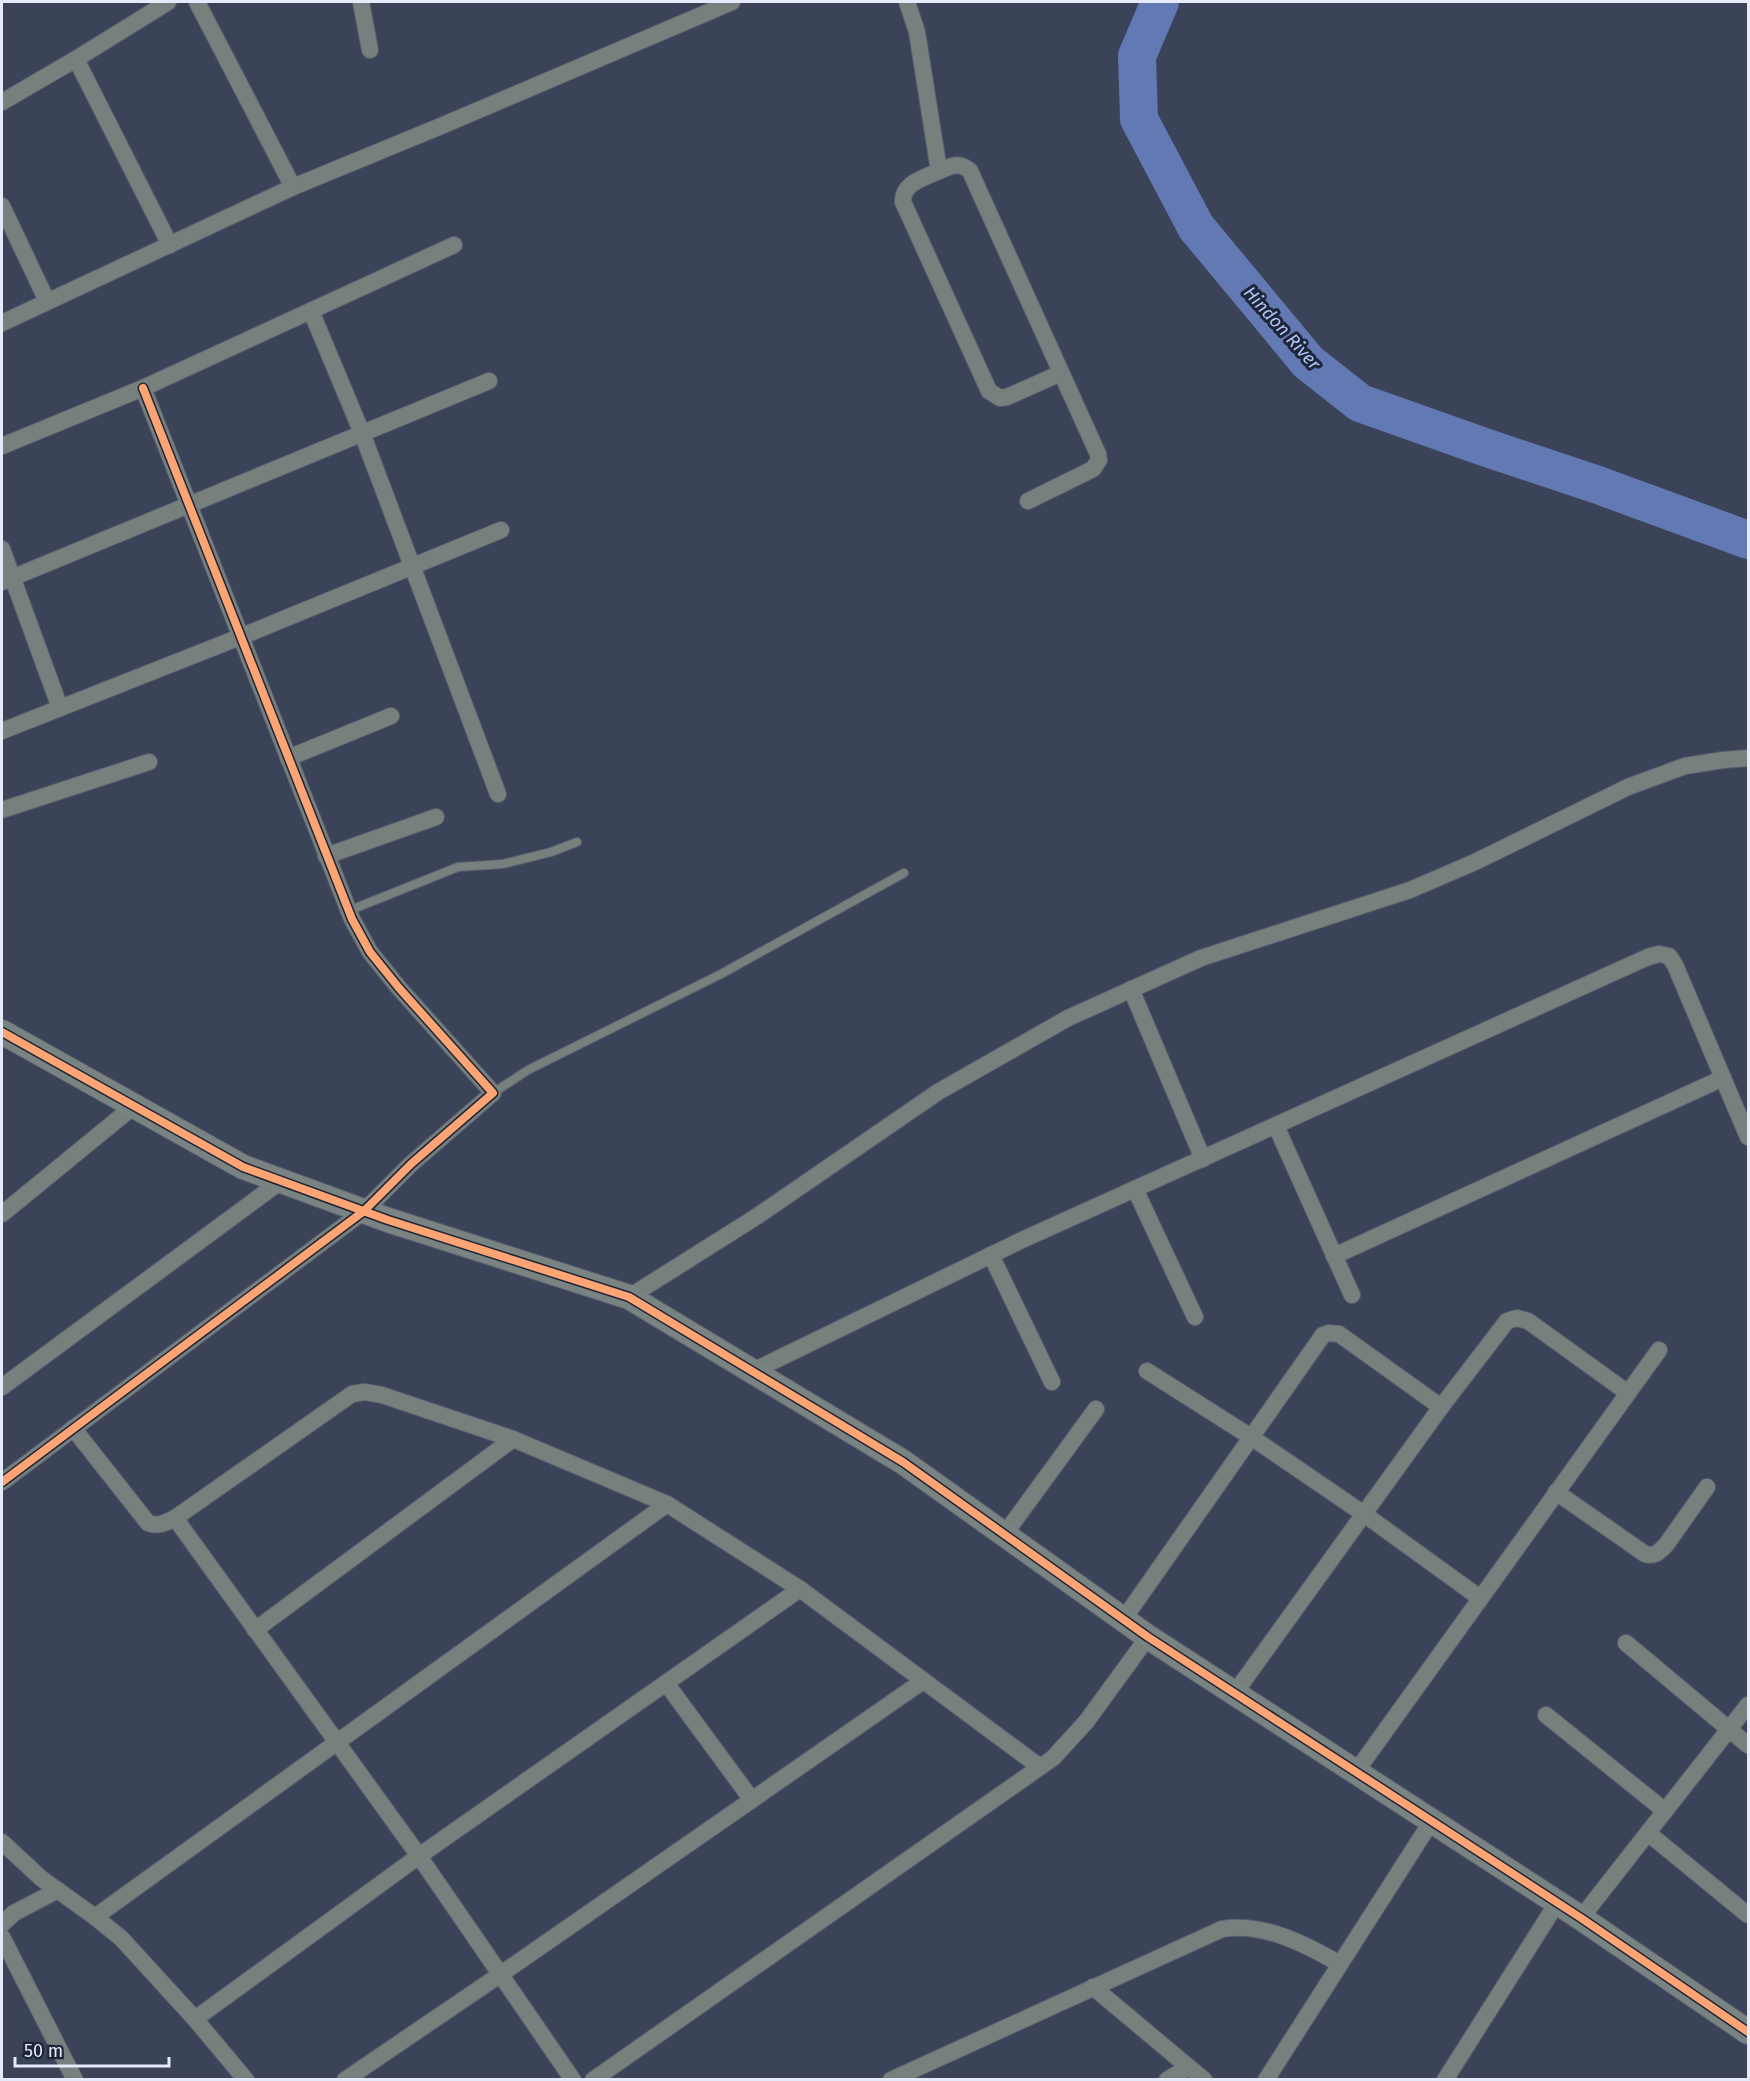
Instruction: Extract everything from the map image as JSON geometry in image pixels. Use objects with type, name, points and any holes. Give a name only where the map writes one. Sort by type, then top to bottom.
[{"type":"street","points":[[2,102],[168,2]]},
{"type":"street","points":[[197,2],[293,187]]},
{"type":"street","points":[[361,2],[370,50]]},
{"type":"street","points":[[2,323],[293,187],[732,2]]},
{"type":"street","points":[[907,2],[917,32],[939,171]]},
{"type":"street","points":[[76,59],[170,244]]},
{"type":"street","points":[[1028,501],[1094,469],[1099,460],[1061,373],[970,171],[964,165],[957,164],[908,186],[903,195],[903,202],[989,390],[1000,398],[1007,397],[1061,373]]},
{"type":"street","points":[[2,206],[47,301]]},
{"type":"street","points":[[2,446],[143,388],[454,245]]},
{"type":"street","points":[[311,311],[362,433],[498,794]]},
{"type":"street","points":[[7,579],[489,381]]},
{"type":"street","points":[[2,1482],[364,1211],[411,1164],[493,1093],[399,988],[370,952],[348,911],[143,388]]},
{"type":"street","points":[[2,731],[501,530]]},
{"type":"street","points":[[2,549],[7,579],[60,708]]},
{"type":"street","points":[[288,758],[392,716]]},
{"type":"street","points":[[629,1296],[756,1216],[938,1092],[1068,1018],[1201,958],[1410,890],[1475,862],[1628,787],[1685,766],[1749,758]]},
{"type":"street","points":[[2,810],[149,762]]},
{"type":"street","points":[[326,856],[436,817]]},
{"type":"street","points":[[753,1371],[991,1255],[1659,954],[1669,956],[1675,965],[1749,1137]]},
{"type":"street","points":[[1131,989],[1203,1159]]},
{"type":"street","points":[[2,1032],[243,1167],[364,1211],[629,1296],[903,1462],[1148,1637],[1354,1773],[1581,1918],[1749,2032]]},
{"type":"street","points":[[1334,1256],[1723,1078]]},
{"type":"street","points":[[2,1214],[134,1106]]},
{"type":"street","points":[[1276,1126],[1352,1295]]},
{"type":"street","points":[[2,1387],[281,1180]]},
{"type":"street","points":[[1135,1189],[1196,1317]]},
{"type":"street","points":[[991,1255],[1052,1383]]},
{"type":"street","points":[[1234,1694],[1441,1407],[1499,1328],[1507,1321],[1517,1318],[1528,1321],[1628,1393]]},
{"type":"street","points":[[1123,1620],[1323,1335],[1339,1334],[1441,1407]]},
{"type":"street","points":[[1354,1773],[1659,1350]]},
{"type":"street","points":[[1147,1371],[1251,1437],[1364,1514],[1480,1598]]},
{"type":"street","points":[[73,1428],[148,1523],[155,1525],[175,1518],[352,1394],[364,1392],[382,1395],[513,1439],[667,1504],[800,1589],[1040,1767]]},
{"type":"street","points":[[1004,1535],[1096,1409]]},
{"type":"street","points":[[255,1630],[513,1439]]},
{"type":"street","points":[[1556,1492],[1651,1556],[1666,1545],[1707,1487]]},
{"type":"street","points":[[95,1917],[667,1504]]},
{"type":"street","points":[[175,1518],[335,1743],[419,1856],[573,2079]]},
{"type":"street","points":[[195,2019],[419,1856],[800,1589]]},
{"type":"street","points":[[593,2079],[1053,1758],[1086,1722],[1148,1637]]},
{"type":"street","points":[[1626,1643],[1749,1745]]},
{"type":"street","points":[[345,2079],[501,1974],[923,1681]]},
{"type":"street","points":[[666,1683],[752,1800]]},
{"type":"street","points":[[1581,1918],[1749,1706]]},
{"type":"street","points":[[1546,1715],[1665,1811]]},
{"type":"street","points":[[1266,2079],[1431,1822]]},
{"type":"street","points":[[1648,1833],[1749,1915]]},
{"type":"street","points":[[2,1842],[19,1859],[121,1938],[246,2079]]},
{"type":"street","points":[[2,1924],[14,1913],[58,1890]]},
{"type":"street","points":[[1445,2079],[1557,1903]]},
{"type":"street","points":[[891,2079],[1222,1929],[1239,1926],[1253,1928],[1296,1941],[1340,1964]]},
{"type":"street","points":[[2,1937],[75,2079]]},
{"type":"street","points":[[1093,1987],[1204,2079]]},
{"type":"street","points":[[1167,2079],[1188,2067]]},
{"type":"lane","points":[[348,911],[458,867],[503,864],[551,852],[576,842]]},
{"type":"lane","points":[[493,1093],[528,1070],[721,974],[904,873]]},
{"type":"waterway","name":"Hindon River","points":[[1160,2],[1137,56],[1139,119],[1196,227],[1308,362],[1360,403],[1598,485],[1748,540]]},
{"type":"cycle path","points":[[2,1482],[364,1211],[411,1164],[493,1093],[399,988],[370,952],[352,919],[143,388]]},
{"type":"cycle path","points":[[2,1032],[243,1167],[388,1220],[629,1297],[903,1462],[1148,1637],[1581,1918],[1748,2032]]}]
